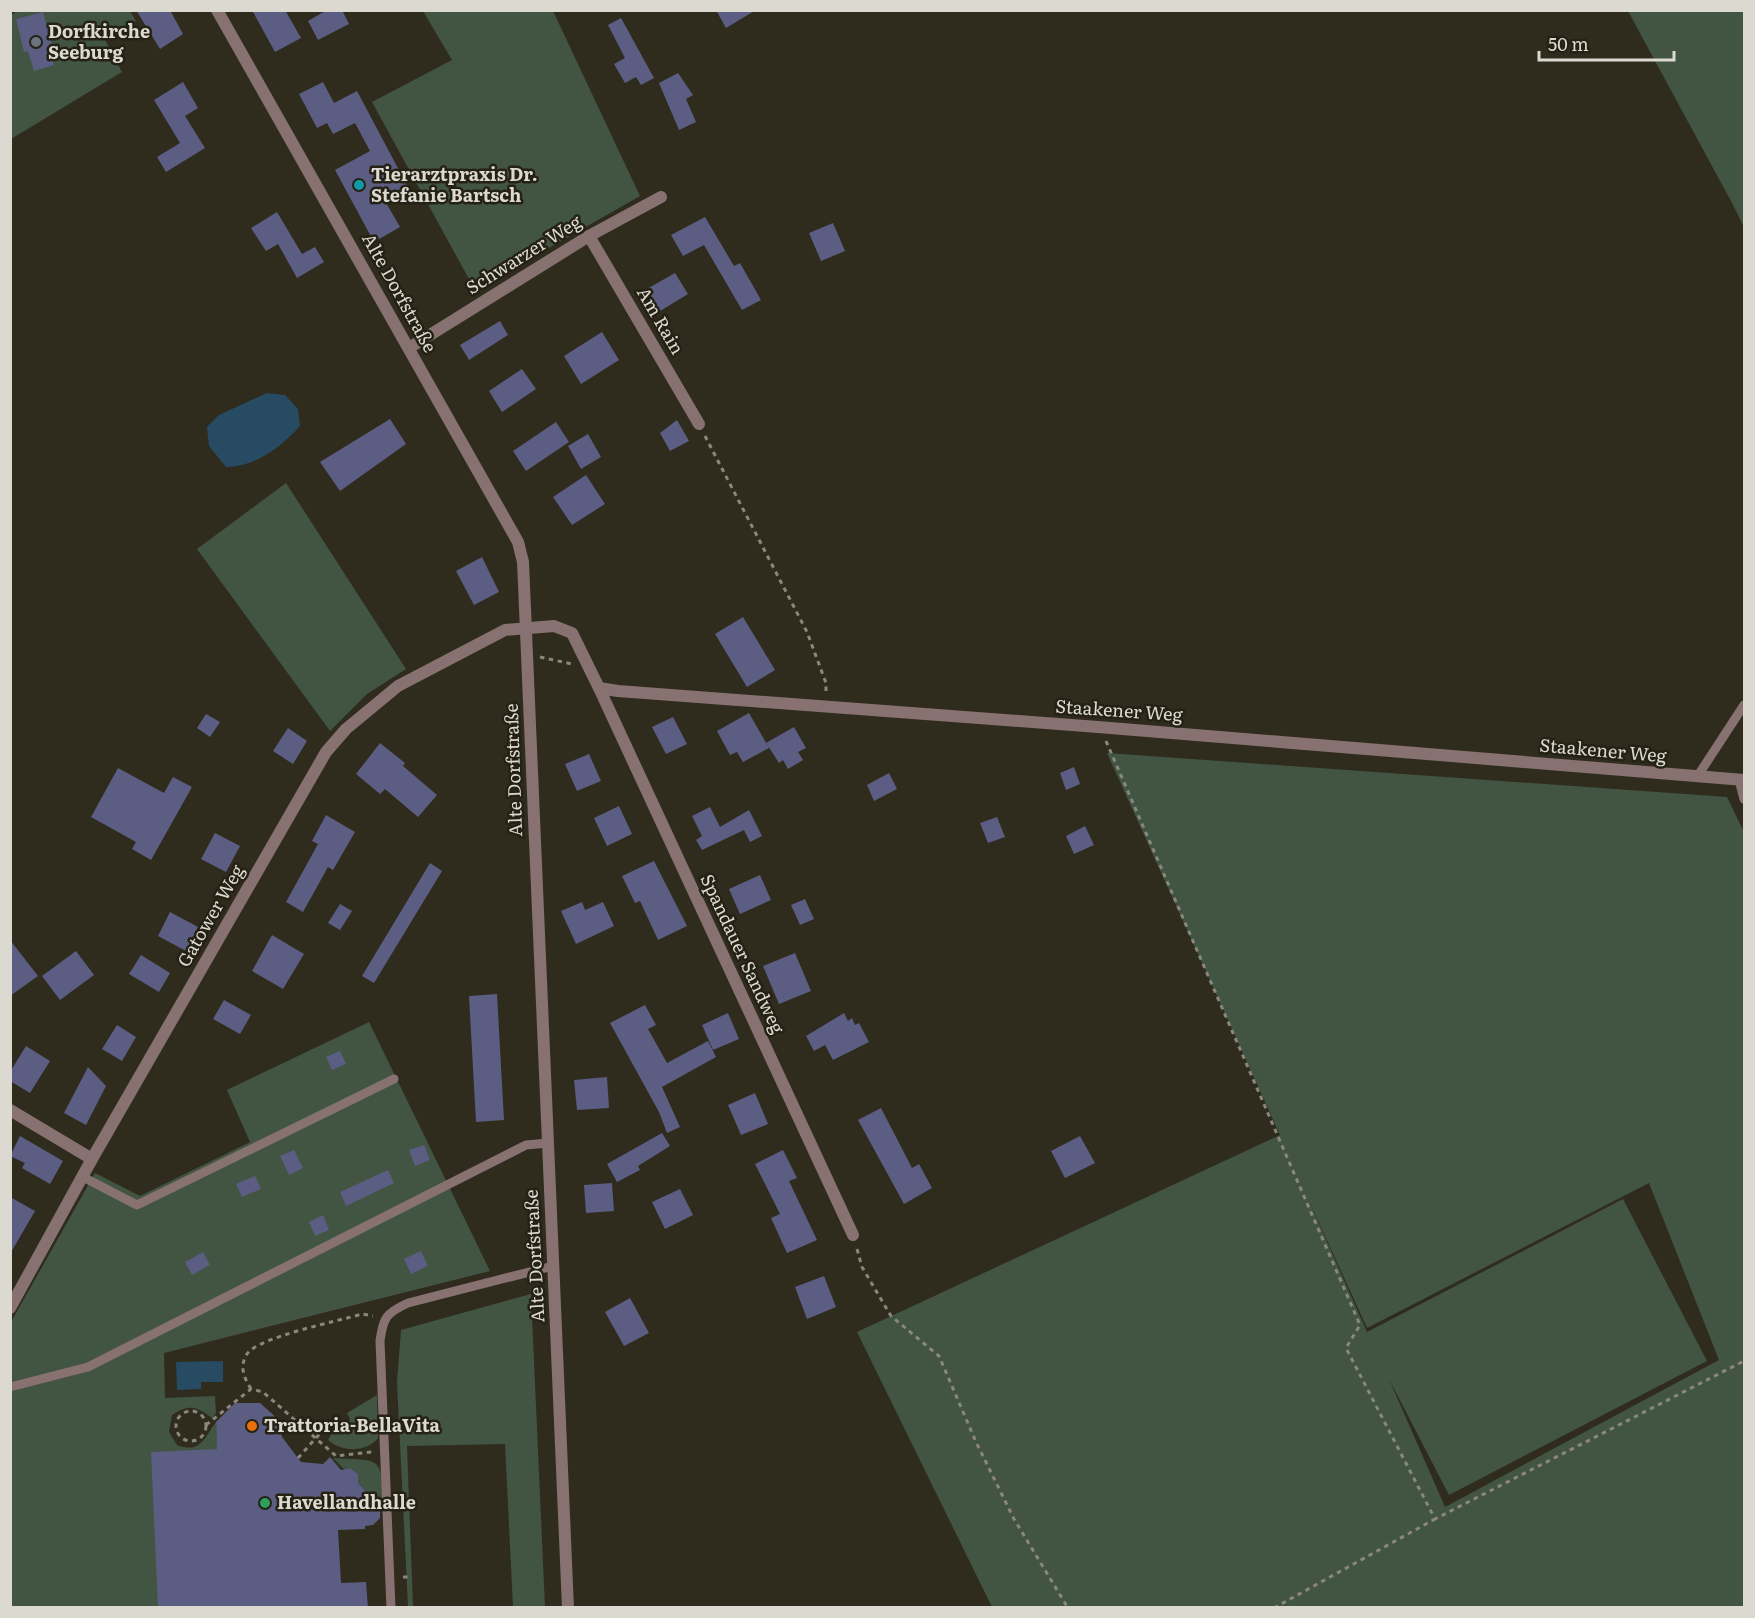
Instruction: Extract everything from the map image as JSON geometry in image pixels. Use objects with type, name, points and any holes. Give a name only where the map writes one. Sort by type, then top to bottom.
[{"type":"street","name":"Alte Dorfstraße","points":[[217,10],[518,542],[523,562],[568,1608]]},
{"type":"street","name":"Schwarzer Weg","points":[[409,348],[589,236],[661,197]]},
{"type":"street","name":"Am Rain","points":[[589,236],[699,424]]},
{"type":"street","points":[[526,628],[554,626],[572,633],[599,688]]},
{"type":"street","name":"Gatower Weg","points":[[10,1308],[92,1159],[326,752],[339,736],[398,686],[505,630],[526,628]]},
{"type":"street","name":"Staakener Weg","points":[[599,688],[825,708],[1098,727],[1742,780]]},
{"type":"street","name":"Spandauer Sandweg","points":[[599,688],[853,1236]]},
{"type":"street","points":[[10,1110],[92,1159]]},
{"type":"lane","points":[[1697,777],[1744,705]]},
{"type":"lane","points":[[1742,780],[1744,799]]},
{"type":"lane","points":[[83,1177],[137,1205],[394,1079]]},
{"type":"lane","points":[[10,1387],[88,1368],[526,1145],[548,1143]]},
{"type":"lane","points":[[391,1608],[383,1451],[380,1341],[382,1321],[395,1309],[408,1303],[553,1266]]},
{"type":"path","points":[[699,424],[807,632],[826,683],[825,708]]},
{"type":"path","points":[[535,656],[579,666],[586,661]]},
{"type":"path","points":[[1098,727],[1360,1325],[1346,1348],[1435,1519]]},
{"type":"path","points":[[853,1236],[862,1267],[891,1316],[939,1356],[976,1442],[1014,1519],[1068,1608]]},
{"type":"path","points":[[382,1321],[362,1314],[262,1342],[247,1353],[243,1366],[244,1378],[251,1389],[263,1392],[336,1456],[383,1451]]},
{"type":"path","points":[[1274,1608],[1435,1519],[1744,1361]]},
{"type":"path","points":[[206,1425],[203,1417],[192,1411],[179,1418],[176,1429],[180,1436],[192,1441],[204,1435],[206,1425],[251,1389]]},
{"type":"path","points":[[298,1458],[334,1418]]},
{"type":"green space","points":[[19,10],[130,11],[136,21],[104,38],[122,72],[11,139],[11,15]]},
{"type":"green space","points":[[423,11],[553,11],[640,196],[475,290],[372,102],[452,60]]},
{"type":"green space","points":[[1628,11],[1744,11],[1744,227],[1732,203]]},
{"type":"green space","points":[[286,483],[406,669],[367,694],[330,731],[197,549]]},
{"type":"green space","points":[[1107,753],[1727,797],[1744,832],[1744,1607],[992,1607],[857,1332],[1280,1135]],"holes":[[[1649,1183],[1719,1360],[1445,1507],[1389,1379],[1449,1495],[1707,1361],[1623,1199],[1367,1332],[1305,1192],[1367,1328]]]},
{"type":"green space","points":[[369,1022],[490,1271],[164,1353],[165,1398],[215,1396],[216,1413],[212,1418],[197,1409],[183,1409],[172,1415],[169,1432],[177,1445],[197,1446],[205,1439],[216,1422],[217,1442],[263,1607],[11,1608],[11,1322],[95,1173],[140,1196],[250,1142],[227,1090]]},
{"type":"green space","points":[[531,1294],[545,1607],[513,1607],[505,1444],[407,1446],[413,1607],[408,1607],[397,1382],[401,1330]]},
{"type":"green space","points":[[377,1395],[378,1438],[373,1443],[360,1448],[346,1449],[328,1440],[332,1433],[346,1428],[350,1419],[347,1413]]},
{"type":"green space","points":[[333,1458],[361,1459],[376,1464],[382,1477],[383,1507],[358,1483],[358,1474],[350,1468],[344,1469]]},
{"type":"water","points":[[267,393],[285,395],[298,409],[300,426],[276,448],[257,460],[226,467],[209,446],[207,427],[219,415]]},
{"type":"water","points":[[223,1361],[223,1382],[201,1382],[201,1389],[177,1390],[176,1362]]},
{"type":"building","points":[[136,10],[170,10],[183,34],[160,49]]},
{"type":"building","points":[[252,10],[285,10],[301,38],[275,52]]},
{"type":"building","points":[[327,10],[342,10],[349,24],[318,40],[308,21]]},
{"type":"building","points":[[716,10],[756,10],[726,28]]},
{"type":"building","name":"Dorfkirche Seeburg","points":[[43,12],[54,52],[51,52],[54,65],[34,71],[28,51],[24,52],[16,19]]},
{"type":"building","points":[[621,18],[654,78],[641,85],[636,77],[625,83],[614,64],[625,58],[608,25]]},
{"type":"building","points":[[678,73],[693,95],[686,99],[696,122],[679,130],[659,83]]},
{"type":"building","points":[[183,82],[198,108],[185,116],[205,148],[166,172],[157,157],[180,143],[154,100]]},
{"type":"building","points":[[323,82],[334,103],[357,91],[409,189],[385,201],[400,227],[374,242],[335,170],[370,151],[355,123],[333,134],[327,123],[317,128],[299,94]]},
{"type":"building","points":[[277,212],[302,254],[315,247],[324,262],[297,278],[278,244],[266,251],[251,228]]},
{"type":"building","points":[[705,217],[734,266],[740,263],[761,300],[742,310],[704,245],[683,256],[671,235]]},
{"type":"building","points":[[833,223],[845,251],[821,261],[809,233]]},
{"type":"building","points":[[675,273],[688,294],[660,311],[647,289]]},
{"type":"building","points":[[500,321],[508,335],[469,360],[460,345]]},
{"type":"building","points":[[602,332],[619,360],[581,384],[564,356]]},
{"type":"building","points":[[522,369],[536,389],[502,412],[489,391]]},
{"type":"building","points":[[390,419],[406,444],[340,491],[320,462]]},
{"type":"building","points":[[677,420],[689,441],[670,451],[660,433]]},
{"type":"building","points":[[556,422],[569,442],[526,471],[513,451]]},
{"type":"building","points":[[588,434],[601,457],[581,469],[568,446]]},
{"type":"building","points":[[586,475],[605,504],[572,525],[553,497]]},
{"type":"building","points":[[482,557],[499,592],[474,605],[456,571]]},
{"type":"building","points":[[743,617],[775,670],[747,687],[715,634]]},
{"type":"building","points":[[749,713],[769,748],[743,762],[737,752],[730,755],[717,731]]},
{"type":"building","points":[[206,714],[220,722],[210,737],[197,728]]},
{"type":"building","points":[[673,717],[687,744],[666,754],[652,727]]},
{"type":"building","points":[[794,727],[806,748],[798,752],[803,760],[788,769],[783,760],[779,763],[766,743]]},
{"type":"building","points":[[288,728],[307,741],[293,764],[273,751]]},
{"type":"building","points":[[380,743],[405,763],[403,766],[437,795],[418,817],[385,789],[380,794],[356,774]]},
{"type":"building","points":[[589,754],[601,781],[577,791],[565,764]]},
{"type":"building","points":[[1074,767],[1080,784],[1066,790],[1060,773]]},
{"type":"building","points":[[118,768],[164,793],[173,777],[192,787],[151,860],[132,849],[136,842],[91,817]]},
{"type":"building","points":[[889,773],[897,789],[874,801],[867,785]]},
{"type":"building","points":[[619,806],[632,834],[607,846],[594,818]]},
{"type":"building","points":[[710,807],[720,827],[749,810],[762,836],[750,842],[744,830],[702,850],[696,840],[702,836],[692,816]]},
{"type":"building","points":[[326,815],[355,832],[333,870],[328,867],[303,912],[286,902],[318,844],[312,841]]},
{"type":"building","points":[[997,817],[1005,837],[988,843],[980,823]]},
{"type":"building","points":[[1085,826],[1094,845],[1074,854],[1066,836]]},
{"type":"building","points":[[215,833],[240,846],[226,872],[201,859]]},
{"type":"building","points":[[654,861],[687,926],[658,940],[640,901],[635,903],[622,876]]},
{"type":"building","points":[[430,863],[442,871],[374,983],[362,976]]},
{"type":"building","points":[[760,875],[771,900],[740,914],[729,889]]},
{"type":"building","points":[[805,899],[814,919],[800,925],[791,905]]},
{"type":"building","points":[[582,902],[585,910],[603,902],[614,926],[576,944],[561,911]]},
{"type":"building","points":[[340,904],[352,911],[340,930],[328,923]]},
{"type":"building","points":[[170,912],[198,927],[186,951],[158,936]]},
{"type":"building","points":[[272,935],[304,954],[283,989],[252,971]]},
{"type":"building","points":[[10,940],[38,976],[10,996]]},
{"type":"building","points":[[76,951],[94,975],[60,1000],[42,976]]},
{"type":"building","points":[[795,953],[811,991],[779,1004],[763,966]]},
{"type":"building","points":[[141,955],[170,973],[159,992],[129,974]]},
{"type":"building","points":[[497,994],[504,1120],[476,1122],[469,996]]},
{"type":"building","points":[[224,1000],[251,1015],[240,1034],[213,1019]]},
{"type":"building","points":[[645,1005],[656,1025],[648,1029],[667,1063],[708,1041],[716,1057],[662,1087],[680,1127],[667,1133],[659,1112],[610,1023]]},
{"type":"building","points":[[728,1013],[739,1039],[713,1050],[702,1025]]},
{"type":"building","points":[[844,1013],[848,1021],[852,1018],[855,1025],[859,1023],[869,1042],[833,1060],[825,1045],[814,1051],[806,1036]]},
{"type":"building","points":[[117,1025],[136,1037],[122,1061],[102,1049]]},
{"type":"building","points":[[26,1046],[50,1061],[30,1093],[10,1081],[10,1072]]},
{"type":"building","points":[[340,1051],[346,1064],[332,1070],[326,1057]]},
{"type":"building","points":[[88,1067],[106,1086],[86,1125],[64,1113]]},
{"type":"building","points":[[607,1077],[609,1108],[577,1110],[574,1080]]},
{"type":"building","points":[[755,1093],[768,1124],[741,1135],[728,1105]]},
{"type":"building","points":[[881,1108],[912,1168],[919,1164],[932,1188],[904,1204],[858,1120]]},
{"type":"building","points":[[662,1133],[670,1146],[638,1166],[640,1170],[617,1182],[607,1164]]},
{"type":"building","points":[[20,1136],[63,1161],[50,1184],[22,1168],[25,1163],[10,1156]]},
{"type":"building","points":[[1080,1136],[1095,1163],[1065,1178],[1051,1151]]},
{"type":"building","points":[[424,1145],[430,1160],[415,1166],[409,1150]]},
{"type":"building","points":[[294,1150],[303,1168],[289,1175],[280,1156]]},
{"type":"building","points":[[783,1150],[797,1178],[789,1181],[817,1240],[787,1253],[771,1218],[780,1214],[755,1164]]},
{"type":"building","points":[[388,1170],[394,1183],[346,1206],[340,1192]]},
{"type":"building","points":[[255,1176],[261,1189],[242,1197],[236,1184]]},
{"type":"building","points":[[612,1183],[614,1211],[586,1213],[584,1185]]},
{"type":"building","points":[[680,1189],[693,1215],[665,1229],[652,1202]]},
{"type":"building","points":[[10,1197],[35,1211],[10,1254]]},
{"type":"building","points":[[323,1215],[329,1230],[315,1236],[309,1222]]},
{"type":"building","points":[[421,1251],[428,1266],[411,1274],[404,1259]]},
{"type":"building","points":[[203,1252],[210,1265],[192,1275],[185,1262]]},
{"type":"building","points":[[824,1276],[836,1307],[807,1319],[795,1287]]},
{"type":"building","points":[[630,1298],[649,1333],[624,1346],[605,1312]]},
{"type":"building","name":"Havellandhalle","points":[[235,1403],[260,1403],[280,1421],[282,1437],[301,1462],[323,1464],[330,1457],[341,1470],[350,1468],[358,1474],[358,1483],[380,1505],[380,1518],[373,1525],[365,1526],[365,1529],[338,1530],[341,1583],[366,1582],[368,1608],[158,1608],[151,1452],[217,1449],[216,1422]]},
{"type":"place","name":"Dorfkirche Seeburg","points":[[36,42]]},
{"type":"place","name":"Tierarztpraxis Dr. Stefanie Bartsch","points":[[359,185]]},
{"type":"place","name":"Trattoria-BellaVita","points":[[252,1426]]},
{"type":"place","name":"Havellandhalle","points":[[265,1503]]}]
